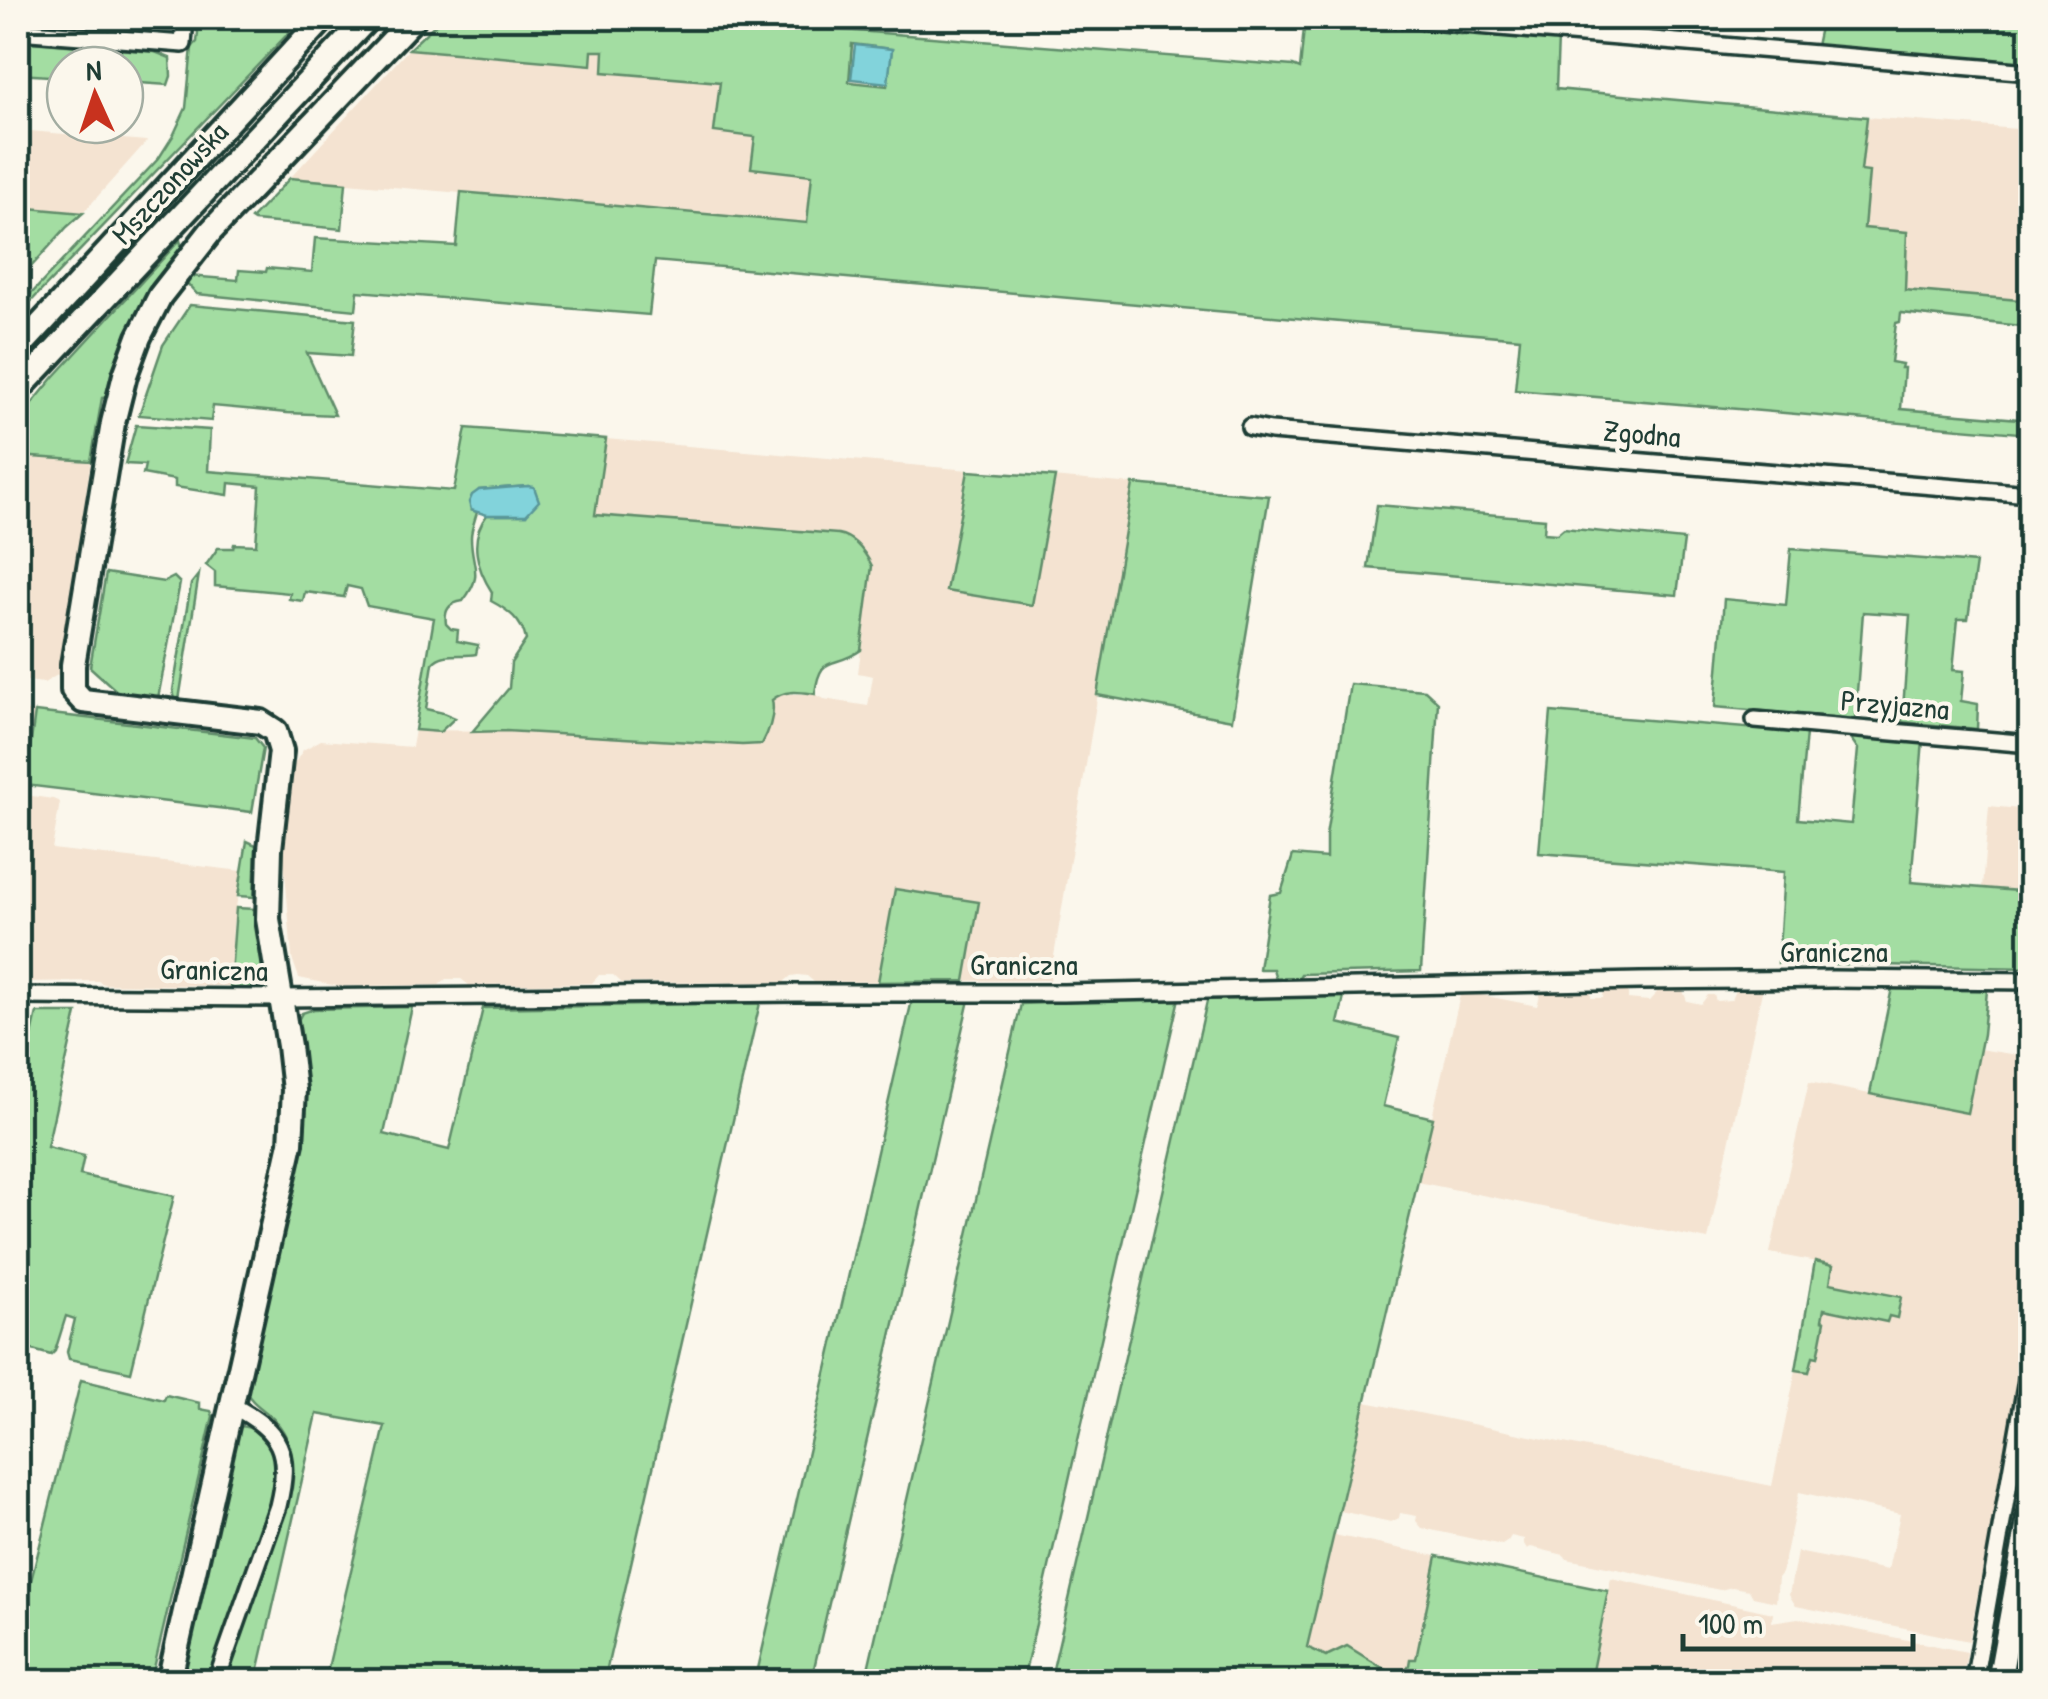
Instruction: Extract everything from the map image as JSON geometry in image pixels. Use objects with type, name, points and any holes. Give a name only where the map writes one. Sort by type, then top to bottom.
[{"type":"street","points":[[18,30],[183,44],[185,18]]},
{"type":"street","name":"Mszczonowska","points":[[18,349],[324,18]]},
{"type":"street","name":"Mszczonowska","points":[[18,390],[368,18]]},
{"type":"street","points":[[169,1682],[291,1143],[294,1090],[268,918],[280,751],[275,731],[261,722],[83,701],[73,690],[73,665],[113,423],[139,337],[160,296],[210,231],[414,18]]},
{"type":"street","points":[[1394,18],[2030,72]]},
{"type":"street","name":"Zgodna","points":[[1250,427],[2030,494]]},
{"type":"street","name":"Przyjazna","points":[[1756,720],[2030,744]]},
{"type":"street","name":"Graniczna","points":[[18,996],[1120,992],[1744,980],[2030,981]]},
{"type":"street","points":[[1974,1682],[2030,1363]]},
{"type":"street","points":[[216,1682],[284,1480],[283,1456],[276,1436],[233,1406]]},
{"type":"street","points":[[1999,1682],[2030,1512]]},
{"type":"shaded area","points":[[595,18],[706,18],[901,34],[961,237],[290,178],[409,49],[590,65]]},
{"type":"shaded area","points":[[1828,114],[2030,130],[2030,301],[1904,290],[1821,169]]},
{"type":"shaded area","points":[[18,130],[45,132],[45,145],[143,145],[83,213],[18,207]]},
{"type":"shaded area","points":[[606,439],[1133,484],[1050,980],[814,982],[798,975],[784,982],[622,983],[613,975],[599,975],[592,983],[469,985],[461,979],[446,979],[439,985],[337,986],[299,978],[292,958],[283,846],[293,766],[303,750],[321,740],[412,747],[415,730],[506,731],[752,746],[762,744],[768,732],[772,700],[779,694],[815,694],[868,706],[873,676],[858,673],[872,566],[866,555],[838,534],[595,515]]},
{"type":"shaded area","points":[[18,456],[91,461],[59,674],[44,683],[18,680]]},
{"type":"shaded area","points":[[18,709],[35,712],[25,785],[18,784]]},
{"type":"shaded area","points":[[18,794],[60,802],[52,849],[242,871],[233,925],[230,986],[18,982]]},
{"type":"shaded area","points":[[1989,806],[2030,810],[2030,892],[1982,888]]},
{"type":"shaded area","points":[[1763,987],[1708,1240],[1417,1182],[1461,991],[1537,1006],[1542,989],[1591,988],[1591,998],[1603,998],[1604,988],[1628,988],[1628,999],[1649,1001],[1661,988],[1682,988],[1687,1001],[1701,1004],[1708,995],[1714,995],[1716,1001],[1731,1000],[1736,988]]},
{"type":"shaded area","points":[[1979,1049],[2030,1057],[2030,1322],[1969,1641],[1796,1606],[1789,1595],[1797,1552],[1888,1570],[1900,1514],[1799,1492],[1776,1602],[1753,1597],[1749,1590],[1720,1590],[1567,1559],[1564,1555],[1527,1549],[1524,1539],[1511,1536],[1502,1545],[1422,1528],[1417,1516],[1400,1513],[1391,1522],[1340,1511],[1366,1402],[1772,1486],[1796,1370],[1809,1372],[1824,1308],[1887,1321],[1888,1316],[1897,1317],[1900,1298],[1829,1283],[1832,1265],[1770,1253],[1809,1082],[1966,1113]]},
{"type":"shaded area","points":[[1334,1535],[1608,1591],[1611,1578],[1773,1613],[1772,1622],[1798,1618],[1967,1652],[1962,1682],[1300,1681]]},
{"type":"green space","points":[[18,18],[165,18],[161,27],[154,29]]},
{"type":"green space","points":[[196,18],[303,18],[18,315],[18,308],[159,158],[173,136],[186,108],[192,47],[197,42]]},
{"type":"green space","points":[[442,18],[808,18],[807,27],[1300,69],[1305,18],[1448,29],[1459,34],[1471,31],[1558,38],[1556,89],[1867,117],[1861,171],[1869,172],[1864,228],[1907,232],[1905,290],[2030,301],[2030,327],[1901,313],[1891,362],[1904,368],[1901,409],[2030,420],[2030,434],[1515,390],[1520,338],[655,261],[649,315],[358,291],[356,310],[197,294],[186,282],[189,276],[238,280],[239,270],[312,272],[315,238],[456,246],[461,192],[807,223],[812,175],[751,168],[755,137],[714,132],[720,82],[603,72],[604,51],[592,51],[591,65],[409,49]],"holes":[[[852,44],[892,49],[887,86],[849,82]]]},
{"type":"green space","points":[[1822,18],[2030,18],[2030,66],[1816,46]]},
{"type":"green space","points":[[18,41],[68,45],[45,45],[45,76],[18,74]]},
{"type":"green space","points":[[145,51],[170,58],[168,85],[145,83]]},
{"type":"green space","points":[[290,178],[346,183],[342,229],[251,219]]},
{"type":"green space","points":[[18,207],[83,213],[21,278],[18,289]]},
{"type":"green space","points":[[180,240],[182,248],[149,294],[122,348],[110,397],[102,398],[91,461],[18,456],[18,421]]},
{"type":"green space","points":[[190,305],[355,320],[351,356],[307,353],[335,415],[213,406],[211,421],[139,415],[163,345]]},
{"type":"green space","points":[[136,425],[210,430],[208,471],[454,491],[466,428],[606,439],[595,515],[838,534],[854,542],[872,566],[861,650],[824,667],[815,694],[787,693],[772,700],[771,722],[762,744],[472,732],[509,688],[511,663],[526,640],[513,616],[491,601],[492,592],[482,574],[476,544],[487,515],[526,515],[528,486],[479,490],[471,510],[477,512],[471,537],[474,583],[463,601],[448,608],[446,619],[451,629],[458,630],[457,641],[478,645],[476,654],[447,656],[433,663],[426,709],[455,718],[440,732],[415,730],[434,618],[367,606],[361,589],[347,586],[344,597],[305,592],[303,601],[289,599],[290,593],[215,586],[215,572],[206,565],[218,548],[256,545],[260,486],[229,483],[228,495],[175,487],[175,480],[143,474],[145,465],[125,464]]},
{"type":"green space","points":[[968,471],[1055,477],[1032,605],[946,591]]},
{"type":"green space","points":[[1133,484],[1269,496],[1232,720],[1097,695]]},
{"type":"green space","points":[[1377,505],[1545,519],[1544,533],[1557,534],[1564,528],[1684,540],[1677,595],[1368,568]]},
{"type":"green space","points":[[1791,549],[1976,563],[1968,619],[1958,619],[1953,670],[1964,671],[1961,701],[1978,704],[1977,729],[1902,722],[1910,615],[1863,612],[1855,719],[1715,707],[1724,599],[1786,605]]},
{"type":"green space","points":[[106,573],[164,582],[174,577],[180,583],[158,698],[120,694],[90,667]]},
{"type":"green space","points":[[199,574],[179,700],[175,700],[173,690],[191,584]]},
{"type":"green space","points":[[1350,684],[1425,690],[1438,702],[1421,971],[1301,974],[1296,982],[1277,982],[1273,969],[1259,969],[1270,895],[1281,893],[1293,855],[1326,858],[1326,836]]},
{"type":"green space","points":[[35,712],[255,738],[263,748],[252,812],[25,785]]},
{"type":"green space","points":[[1551,712],[1806,733],[1798,819],[1851,824],[1858,749],[1847,733],[1923,740],[1911,882],[2030,892],[2030,968],[1778,963],[1784,872],[1539,853]]},
{"type":"green space","points":[[247,841],[256,845],[254,897],[238,896]]},
{"type":"green space","points":[[895,889],[979,902],[965,981],[878,982]]},
{"type":"green space","points":[[236,908],[255,909],[263,974],[253,988],[230,988]]},
{"type":"green space","points":[[1892,988],[1987,990],[1983,1034],[1967,1113],[1870,1094]]},
{"type":"green space","points":[[1345,993],[1338,1023],[1399,1038],[1383,1106],[1433,1118],[1307,1647],[1326,1656],[1347,1646],[1386,1670],[1404,1672],[1410,1659],[1416,1659],[1437,1556],[1608,1591],[1590,1681],[1050,1682],[1208,997]]},
{"type":"green space","points":[[1179,998],[1023,1681],[865,1682],[1021,1004]]},
{"type":"green space","points":[[912,1000],[969,1000],[811,1681],[755,1682]]},
{"type":"green space","points":[[760,1003],[604,1681],[325,1681],[385,1426],[317,1414],[256,1681],[224,1682],[292,1488],[292,1457],[287,1438],[246,1391],[297,1022],[302,1013],[314,1009],[412,1007],[384,1134],[449,1150],[483,1008]]},
{"type":"green space","points":[[37,1013],[77,1013],[47,1147],[84,1156],[80,1175],[174,1196],[131,1372],[69,1359],[67,1352],[75,1319],[66,1316],[51,1355],[18,1346],[18,1098]]},
{"type":"green space","points":[[1815,1261],[1833,1265],[1830,1283],[1901,1297],[1897,1318],[1889,1316],[1887,1322],[1824,1309],[1818,1357],[1813,1356],[1809,1372],[1796,1370]]},
{"type":"green space","points":[[81,1380],[164,1400],[166,1395],[200,1403],[200,1409],[211,1411],[213,1416],[151,1681],[18,1681],[18,1618],[21,1621]]},
{"type":"green space","points":[[239,1426],[253,1429],[270,1444],[275,1465],[272,1501],[209,1681],[181,1682]]},
{"type":"green space","points":[[2030,1582],[2030,1653],[2025,1681],[2012,1681]]},
{"type":"water","points":[[855,45],[892,49],[888,83],[851,79]]},
{"type":"water","points":[[534,487],[539,501],[526,515],[487,515],[471,510],[469,502],[479,490]]}]
